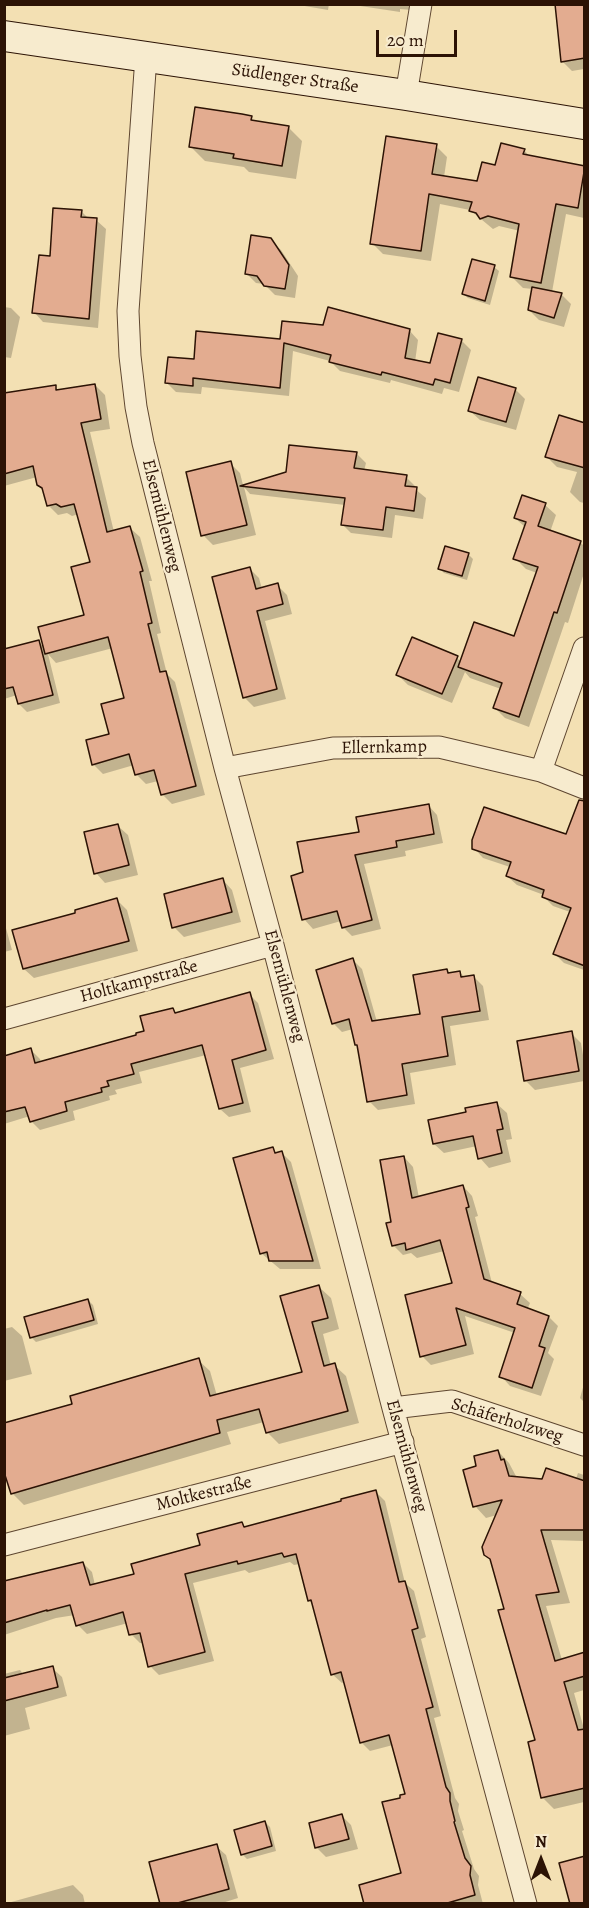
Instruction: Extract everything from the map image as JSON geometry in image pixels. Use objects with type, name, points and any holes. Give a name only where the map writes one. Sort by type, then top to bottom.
[{"type":"main road","name":"Südlenger Straße","points":[[4,36],[406,95],[585,124]]},
{"type":"street","points":[[406,95],[421,4]]},
{"type":"street","name":"Elsemühlenweg","points":[[146,57],[128,311],[130,356],[143,443],[225,768],[526,1904]]},
{"type":"street","points":[[541,771],[585,648]]},
{"type":"street","name":"Ellernkamp","points":[[225,768],[333,748],[440,747],[541,771],[585,788]]},
{"type":"street","name":"Holtkampstraße","points":[[4,1019],[273,945]]},
{"type":"street","name":"Schäferholzweg","points":[[393,1408],[452,1401],[585,1445]]},
{"type":"street","name":"Moltkestraße","points":[[4,1545],[403,1442]]},
{"type":"building","points":[[555,4],[585,4],[585,58],[561,62]]},
{"type":"building","points":[[195,107],[252,116],[251,120],[289,126],[282,166],[233,158],[234,154],[189,147]]},
{"type":"building","points":[[386,136],[437,144],[432,174],[477,181],[482,162],[495,165],[501,143],[525,149],[523,154],[585,166],[578,208],[556,204],[541,283],[510,277],[519,224],[488,216],[480,219],[476,213],[469,211],[472,202],[429,194],[421,251],[370,244]]},
{"type":"building","points":[[53,208],[82,210],[81,217],[97,218],[89,319],[32,313],[39,255],[50,256]]},
{"type":"building","points":[[251,235],[271,238],[289,265],[285,289],[264,286],[257,276],[245,274]]},
{"type":"building","points":[[472,259],[495,265],[485,301],[462,294]]},
{"type":"building","points":[[532,287],[562,293],[554,318],[528,310]]},
{"type":"building","points":[[328,307],[410,329],[405,358],[430,363],[438,333],[462,339],[450,383],[435,379],[433,385],[382,372],[381,375],[329,362],[331,355],[284,343],[280,388],[193,378],[193,386],[165,383],[168,357],[194,359],[196,331],[280,339],[282,321],[323,325]]},
{"type":"building","points":[[478,377],[516,388],[506,422],[468,411]]},
{"type":"building","points":[[95,384],[101,419],[81,423],[107,532],[130,526],[143,571],[140,572],[152,623],[148,624],[160,672],[166,671],[196,786],[161,795],[154,770],[135,775],[129,754],[92,765],[86,740],[109,734],[101,704],[124,698],[108,637],[45,654],[38,627],[84,615],[71,567],[90,562],[74,504],[61,507],[56,504],[47,506],[42,488],[37,485],[33,466],[4,474],[4,393],[56,385],[56,390]]},
{"type":"building","points":[[559,415],[585,423],[585,468],[545,457]]},
{"type":"building","points":[[289,445],[357,452],[354,468],[407,475],[405,486],[417,487],[414,511],[386,507],[383,530],[341,525],[345,498],[240,486],[286,472]]},
{"type":"building","points":[[231,461],[247,525],[201,536],[186,472]]},
{"type":"building","points":[[522,495],[546,503],[538,526],[581,541],[557,613],[554,612],[519,717],[493,708],[502,683],[458,667],[474,622],[514,636],[538,567],[513,559],[526,522],[514,518]]},
{"type":"building","points":[[445,546],[469,553],[462,576],[438,569]]},
{"type":"building","points":[[250,567],[256,589],[278,583],[283,604],[257,611],[277,689],[243,698],[212,577]]},
{"type":"building","points":[[412,637],[458,656],[442,694],[396,675]]},
{"type":"building","points":[[39,640],[53,695],[18,704],[13,687],[4,689],[4,649]]},
{"type":"building","points":[[579,800],[585,801],[585,966],[553,954],[571,908],[542,897],[544,890],[506,876],[511,862],[472,849],[472,840],[484,807],[566,834]]},
{"type":"building","points":[[429,804],[434,834],[396,841],[397,847],[355,855],[372,920],[342,928],[337,911],[302,920],[291,876],[303,872],[297,842],[359,832],[356,817]]},
{"type":"building","points":[[118,824],[129,865],[94,874],[84,832]]},
{"type":"building","points":[[223,878],[232,912],[172,928],[164,894]]},
{"type":"building","points":[[117,898],[129,941],[23,969],[12,930],[75,913],[75,910]]},
{"type":"building","points":[[353,958],[372,1021],[420,1014],[413,975],[447,969],[448,973],[460,971],[461,977],[474,975],[480,1011],[442,1017],[448,1056],[402,1064],[407,1095],[367,1102],[357,1045],[355,1045],[349,1019],[332,1024],[316,970]]},
{"type":"building","points":[[250,992],[266,1050],[232,1060],[243,1103],[219,1109],[202,1045],[131,1064],[134,1074],[107,1081],[109,1086],[101,1088],[102,1092],[65,1102],[67,1111],[30,1122],[25,1107],[4,1112],[4,1056],[31,1048],[35,1063],[136,1035],[144,1031],[140,1016],[173,1008],[175,1013]]},
{"type":"building","points":[[572,1031],[579,1071],[524,1081],[517,1041]]},
{"type":"building","points":[[497,1102],[503,1129],[497,1130],[502,1153],[478,1159],[473,1136],[433,1144],[428,1120],[466,1112],[465,1108]]},
{"type":"building","points":[[273,1147],[275,1153],[282,1151],[313,1261],[269,1261],[267,1252],[260,1254],[233,1158]]},
{"type":"building","points":[[404,1156],[412,1198],[463,1185],[469,1207],[466,1208],[484,1279],[521,1292],[517,1304],[549,1316],[539,1346],[545,1348],[532,1388],[499,1377],[515,1328],[456,1308],[466,1345],[420,1357],[405,1295],[452,1283],[440,1240],[406,1250],[405,1243],[392,1246],[386,1223],[391,1222],[380,1160]]},
{"type":"building","points":[[319,1285],[328,1318],[312,1322],[324,1366],[335,1363],[348,1411],[266,1433],[259,1409],[217,1420],[220,1433],[11,1494],[4,1472],[4,1423],[72,1404],[70,1396],[199,1358],[210,1396],[302,1372],[280,1296]]},
{"type":"building","points":[[88,1299],[94,1320],[30,1338],[24,1317]]},
{"type":"building","points":[[498,1450],[501,1460],[504,1459],[509,1476],[542,1479],[546,1468],[585,1481],[585,1530],[541,1530],[559,1592],[536,1595],[555,1661],[585,1652],[585,1676],[564,1682],[578,1730],[585,1729],[585,1788],[541,1798],[528,1742],[535,1740],[498,1610],[504,1609],[490,1559],[484,1555],[482,1547],[502,1500],[473,1507],[463,1470],[476,1466],[474,1456]]},
{"type":"building","points":[[376,1490],[399,1582],[405,1581],[418,1628],[412,1630],[433,1707],[426,1709],[446,1787],[450,1793],[454,1822],[465,1858],[471,1866],[470,1875],[475,1895],[444,1904],[364,1904],[359,1885],[401,1873],[382,1802],[400,1798],[400,1795],[405,1794],[389,1735],[360,1743],[341,1672],[331,1675],[296,1554],[284,1557],[282,1553],[238,1564],[237,1561],[185,1574],[205,1652],[148,1667],[140,1633],[129,1635],[123,1612],[76,1626],[70,1605],[4,1623],[4,1581],[83,1562],[90,1585],[134,1574],[131,1564],[200,1545],[197,1534],[242,1522],[244,1527]]},
{"type":"building","points":[[53,1666],[58,1687],[4,1701],[4,1678]]},
{"type":"building","points":[[342,1814],[349,1839],[315,1848],[309,1823]]},
{"type":"building","points":[[265,1821],[272,1846],[241,1855],[234,1830]]},
{"type":"building","points":[[217,1844],[229,1889],[174,1904],[160,1904],[149,1862]]},
{"type":"building","points":[[585,1856],[585,1904],[570,1904],[559,1863]]}]
